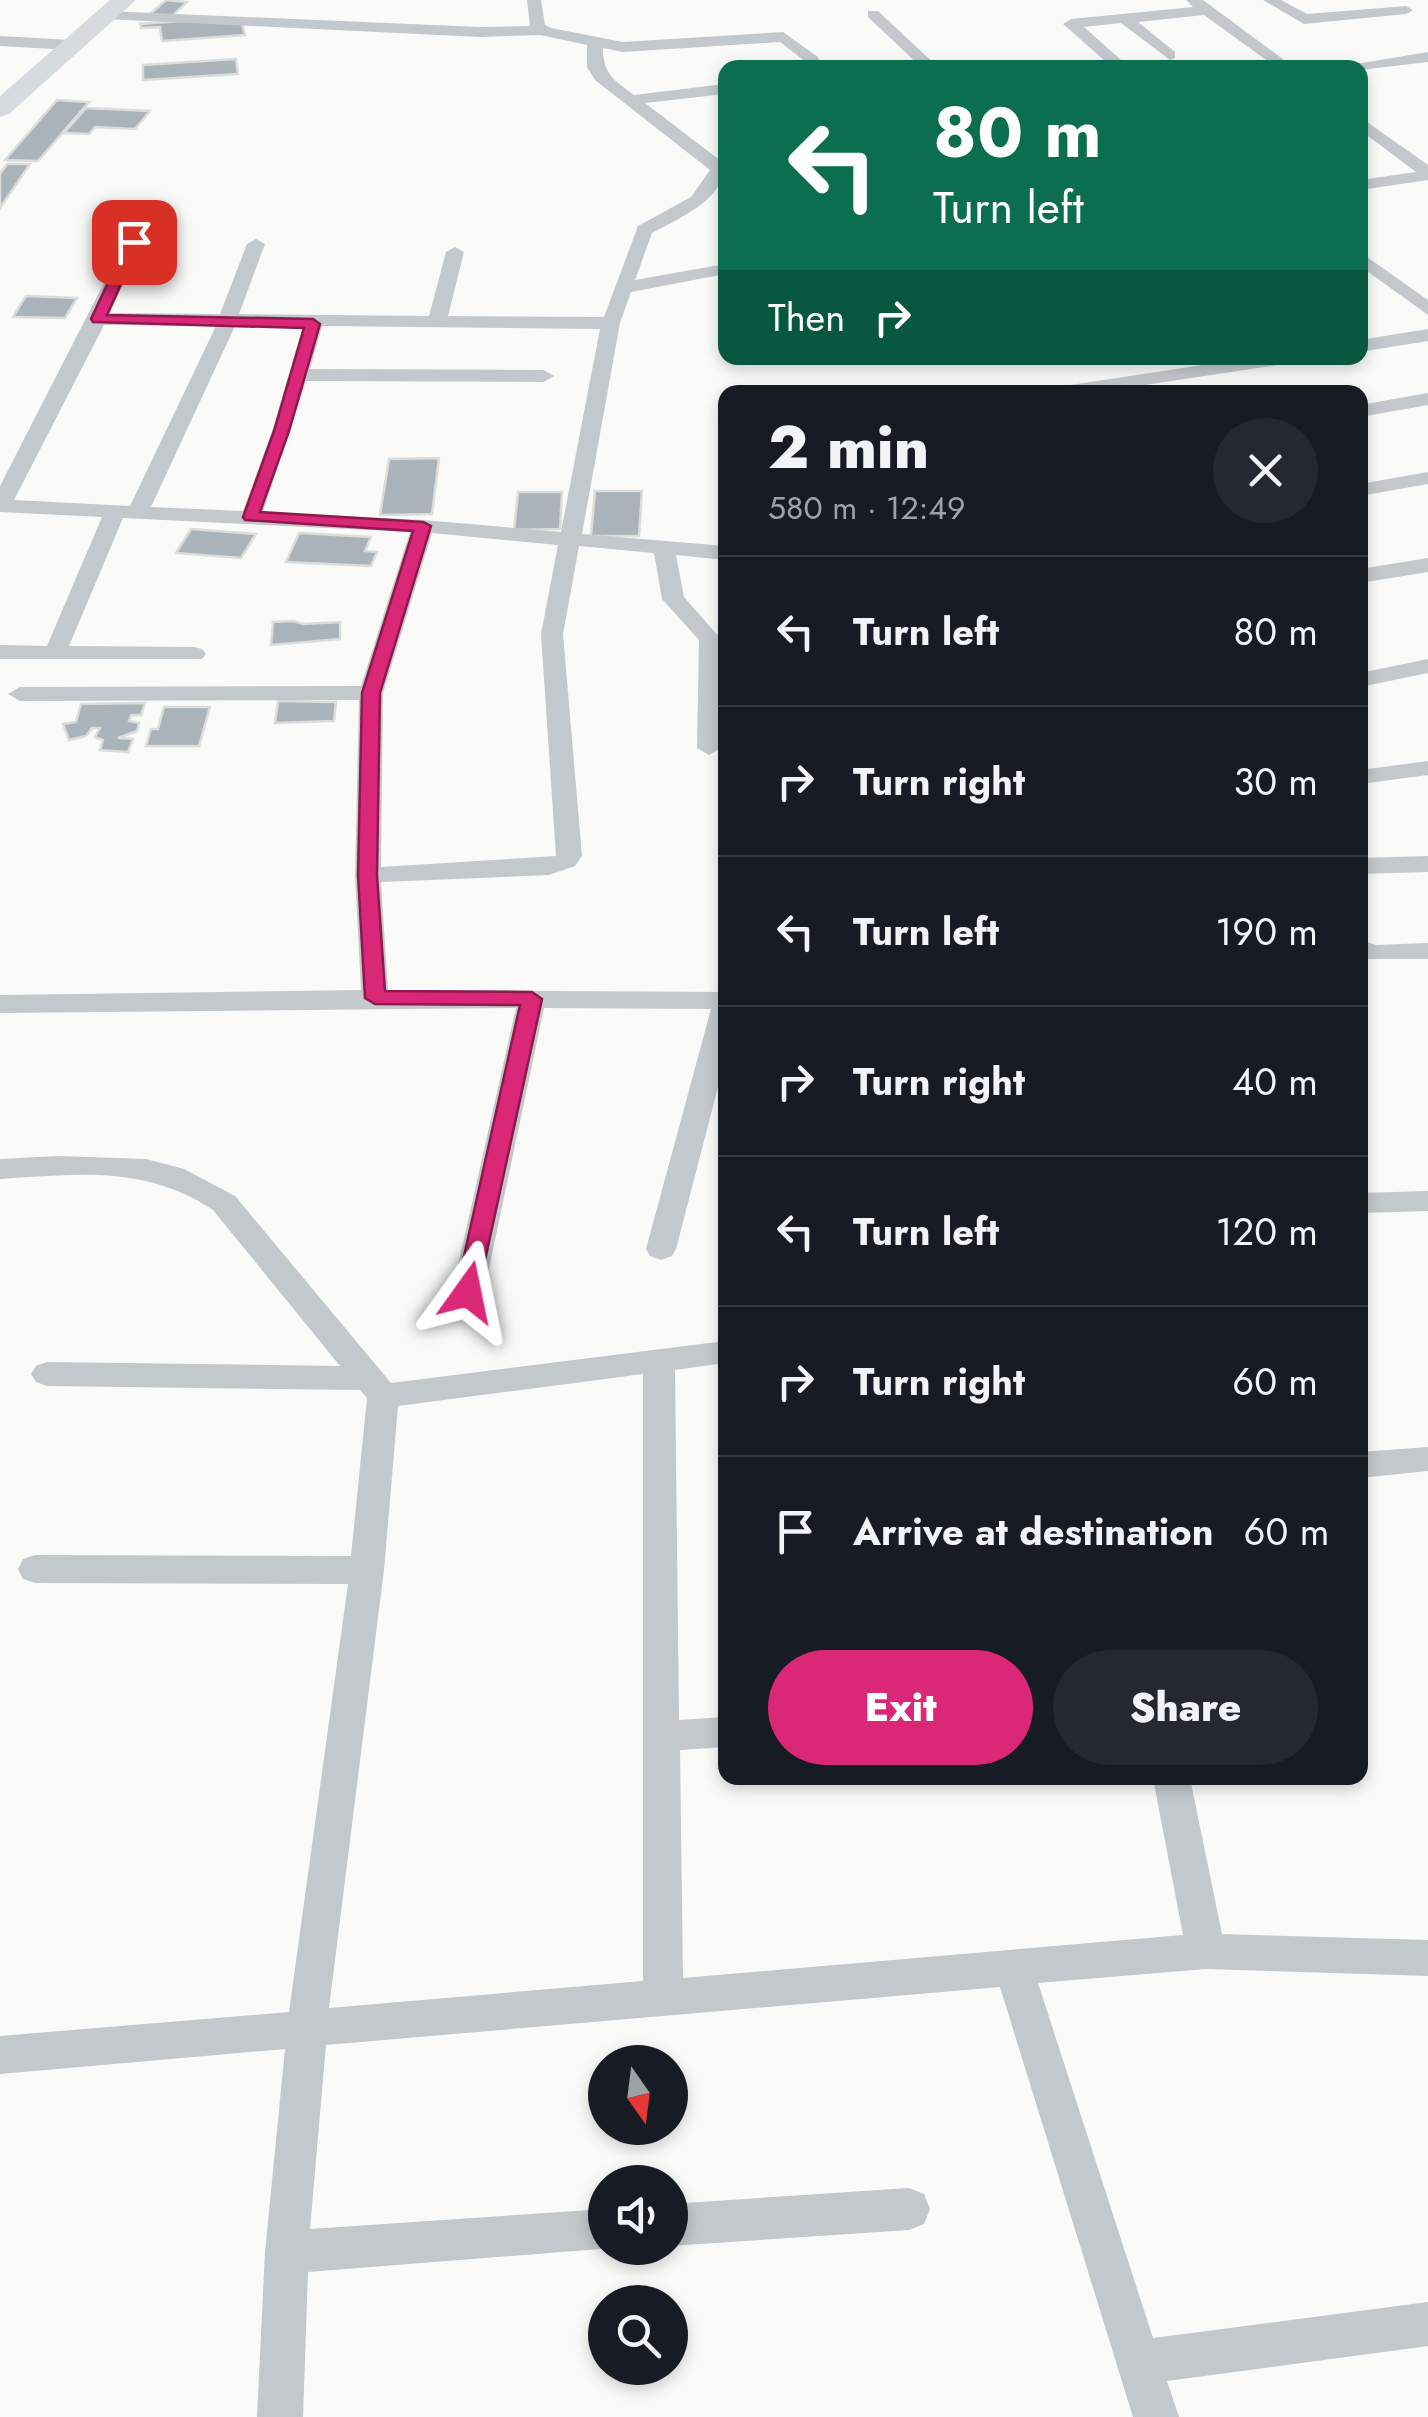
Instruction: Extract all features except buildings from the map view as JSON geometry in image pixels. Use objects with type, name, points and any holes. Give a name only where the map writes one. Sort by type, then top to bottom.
[{"type":"main road","points":[[0,110],[115,8]]},
{"type":"street","points":[[534,0],[542,30]]},
{"type":"street","points":[[1270,0],[1304,19],[1405,10]]},
{"type":"street","points":[[1114,60],[1071,24],[1200,5],[1277,60]]},
{"type":"street","points":[[115,8],[480,32],[542,30],[595,44],[633,47],[780,36],[791,40],[813,60]]},
{"type":"street","points":[[873,14],[923,60]]},
{"type":"street","points":[[1125,19],[1170,55]]},
{"type":"street","points":[[0,41],[71,45]]},
{"type":"street","points":[[595,44],[597,71],[718,165]]},
{"type":"street","points":[[1368,64],[1428,57]]},
{"type":"street","points":[[632,100],[718,90]]},
{"type":"street","points":[[1368,129],[1428,174]]},
{"type":"street","points":[[1368,184],[1428,174]]},
{"type":"street","points":[[368,875],[549,867],[566,861],[570,848],[552,655],[568,538],[611,323],[644,230],[696,201],[718,177]]},
{"type":"street","points":[[1397,179],[1428,201]]},
{"type":"street","points":[[134,242],[0,506],[423,526],[718,552]]},
{"type":"street","points":[[55,653],[228,322],[256,244]]},
{"type":"street","points":[[437,323],[456,252]]},
{"type":"street","points":[[1368,266],[1424,301]]},
{"type":"street","points":[[622,288],[718,270]]},
{"type":"street","points":[[98,319],[313,324],[611,323]]},
{"type":"street","points":[[251,517],[313,324]]},
{"type":"street","points":[[1368,345],[1428,335]]},
{"type":"street","points":[[1109,385],[1238,365]]},
{"type":"street","points":[[298,375],[544,376]]},
{"type":"street","points":[[1368,409],[1428,399]]},
{"type":"street","points":[[1368,489],[1428,478]]},
{"type":"street","points":[[375,998],[368,875],[371,693],[423,526]]},
{"type":"street","points":[[664,548],[673,598],[710,639],[709,748]]},
{"type":"street","points":[[1368,575],[1428,565]]},
{"type":"street","points":[[0,652],[194,654]]},
{"type":"street","points":[[1368,678],[1428,666]]},
{"type":"street","points":[[20,694],[371,693]]},
{"type":"street","points":[[1368,776],[1428,768]]},
{"type":"street","points":[[1368,866],[1428,864]]},
{"type":"street","points":[[1368,951],[1428,951]]},
{"type":"street","points":[[0,1004],[375,998],[718,1004]]},
{"type":"street","points":[[468,1292],[532,999]]},
{"type":"street","points":[[661,1249],[718,1031]]},
{"type":"street","points":[[0,1169],[75,1165],[136,1169],[173,1175],[211,1192],[376,1387],[367,1570],[306,2026],[286,2252],[280,2417]]},
{"type":"street","points":[[1368,1203],[1428,1202]]},
{"type":"street","points":[[47,1374],[376,1387],[718,1353]]},
{"type":"street","points":[[659,1360],[663,1996]]},
{"type":"street","points":[[1368,1464],[1428,1458]]},
{"type":"street","points":[[34,1569],[367,1570]]},
{"type":"street","points":[[659,1736],[718,1732]]},
{"type":"street","points":[[1172,1785],[1206,1951]]},
{"type":"street","points":[[0,2054],[1206,1951],[1428,1958]]},
{"type":"street","points":[[1014,1969],[1156,2417]]},
{"type":"street","points":[[688,2225],[909,2209]]},
{"type":"street","points":[[286,2252],[588,2231]]},
{"type":"street","points":[[1139,2362],[1428,2324]]},
{"type":"route","points":[[134,242],[98,319],[313,324],[282,431],[251,517],[423,526],[371,693],[368,875],[375,998],[532,999],[468,1292]]}]
